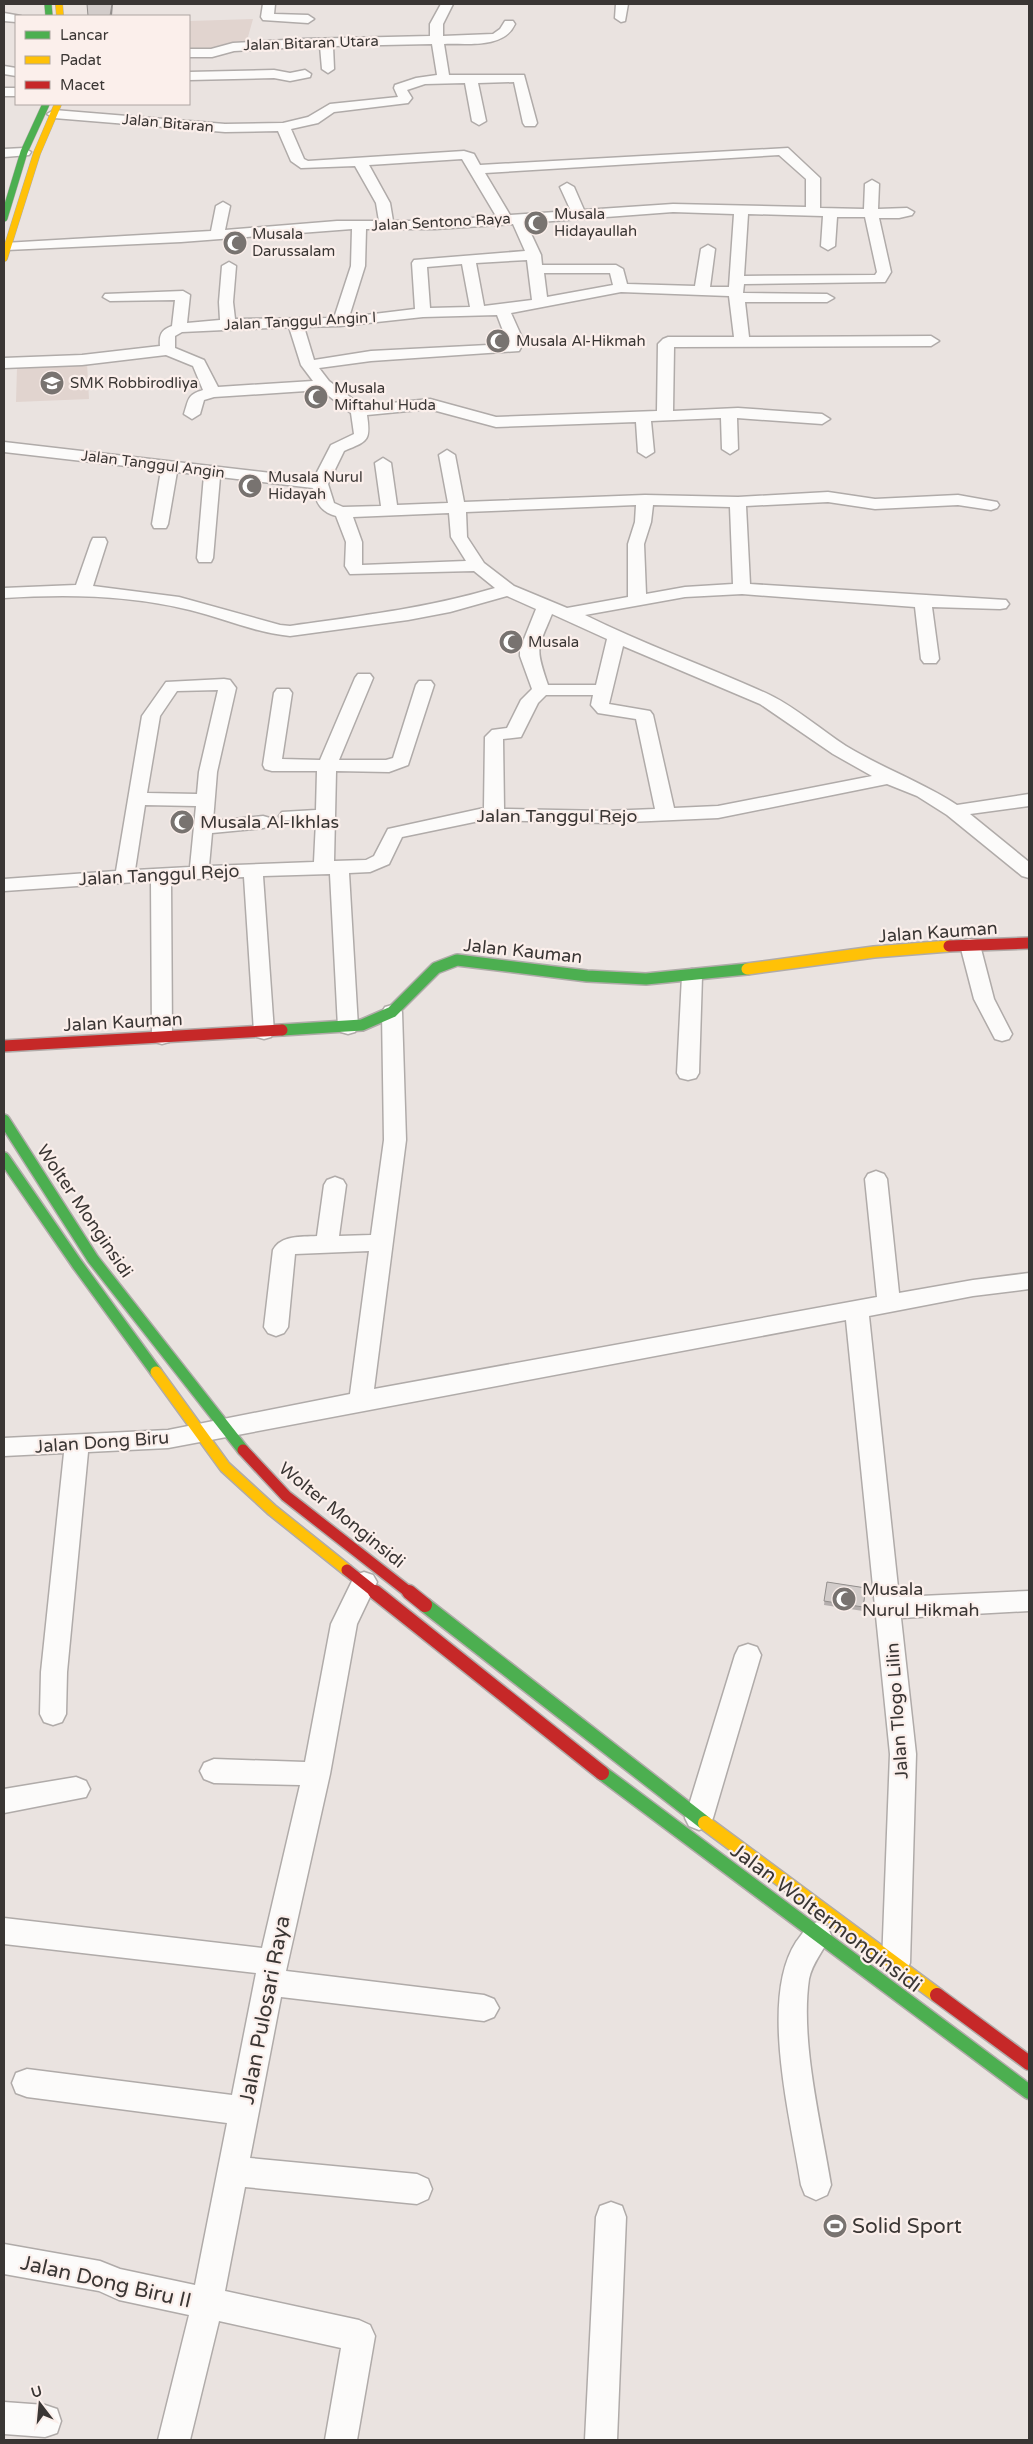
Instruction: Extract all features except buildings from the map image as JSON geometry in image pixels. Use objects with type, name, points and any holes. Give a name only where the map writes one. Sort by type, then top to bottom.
[{"type":"main road","points":[[4,218],[24,152],[53,107]]},
{"type":"main road","points":[[6,252],[8,228],[53,107]]},
{"type":"main road","name":"Jalan Kauman","points":[[4,1046],[348,1027],[374,1021],[392,1012],[436,968],[457,960],[603,977],[646,979],[692,976],[808,963],[916,947],[1029,944]]},
{"type":"main road","name":"Wolter Monginsidi","points":[[4,1120],[94,1259],[251,1460],[286,1496],[625,1761]]},
{"type":"main road","name":"Wolter Monginsidi","points":[[4,1158],[77,1264],[225,1467],[272,1510],[602,1773]]},
{"type":"main road","name":"Jalan Woltermonginsidi","points":[[625,1761],[1029,2063]]},
{"type":"main road","name":"Jalan Woltermonginsidi","points":[[602,1773],[1029,2092]]},
{"type":"street","points":[[269,4],[267,17],[308,19],[314,15],[316,6]]},
{"type":"street","points":[[447,4],[446,9],[437,19],[435,38],[442,57],[443,79],[519,78],[530,123]]},
{"type":"street","points":[[621,18],[622,4]]},
{"type":"street","points":[[303,43],[308,19]]},
{"type":"street","name":"Jalan Bitaran Utara","points":[[190,53],[212,53],[233,47],[303,43],[435,38],[481,39],[501,36],[506,33],[509,24]]},
{"type":"street","points":[[326,42],[328,69]]},
{"type":"street","points":[[190,76],[274,74],[290,77],[305,74]]},
{"type":"street","name":"Jalan Bitaran","points":[[53,107],[225,128],[283,127],[313,120],[330,108],[398,102],[405,98],[400,88],[443,79]]},
{"type":"street","points":[[471,79],[474,103],[480,122]]},
{"type":"street","points":[[283,127],[290,148],[300,163],[313,165],[461,154],[469,157],[475,169],[511,219],[535,262],[540,304]]},
{"type":"street","points":[[4,153],[24,152]]},
{"type":"street","points":[[475,169],[783,152],[792,162],[813,178],[813,211]]},
{"type":"street","points":[[360,162],[383,203],[387,225]]},
{"type":"street","points":[[736,290],[880,279],[884,272],[871,214],[870,198],[872,184]]},
{"type":"street","points":[[567,187],[579,214]]},
{"type":"street","points":[[216,235],[223,206]]},
{"type":"street","name":"Jalan Sentono Raya","points":[[6,252],[359,225],[435,225],[673,208],[871,214],[899,214],[907,212]]},
{"type":"street","points":[[741,209],[736,290],[742,342]]},
{"type":"street","points":[[828,246],[830,212]]},
{"type":"street","points":[[340,322],[358,266],[359,225]]},
{"type":"street","points":[[702,291],[708,249]]},
{"type":"street","points":[[468,259],[478,311]]},
{"type":"street","points":[[423,313],[419,263],[468,259],[535,262],[616,269],[621,288]]},
{"type":"street","points":[[228,324],[226,302],[229,266]]},
{"type":"street","name":"Jalan Tanggul Angin I","points":[[179,328],[228,324],[340,322],[423,313],[502,310],[621,288],[702,291],[736,290]]},
{"type":"street","points":[[736,290],[827,298]]},
{"type":"street","points":[[110,296],[183,295],[179,328],[170,332],[167,336],[168,350]]},
{"type":"street","points":[[309,365],[371,356],[514,348],[516,342],[502,310]]},
{"type":"street","points":[[296,323],[302,352],[322,385],[359,411],[430,404],[474,418],[496,422],[729,413],[822,419]]},
{"type":"street","points":[[665,414],[666,344],[668,342],[931,341]]},
{"type":"street","points":[[4,363],[82,360],[168,350],[198,363],[212,392]]},
{"type":"street","points":[[192,414],[197,397],[212,392],[322,385]]},
{"type":"street","points":[[359,411],[362,434],[360,438],[337,448],[320,484],[326,506],[329,510],[343,512],[645,500],[738,502],[828,497],[875,504],[958,500],[991,506]]},
{"type":"street","points":[[729,413],[730,449]]},
{"type":"street","points":[[643,415],[646,452]]},
{"type":"street","name":"Jalan Tanggul Angin","points":[[4,447],[320,484]]},
{"type":"street","points":[[447,455],[457,506],[459,537],[478,566],[508,590],[546,607],[567,613],[616,637],[766,700],[840,750],[889,778],[924,792],[954,811],[1029,872]]},
{"type":"street","points":[[383,463],[390,510]]},
{"type":"street","points":[[160,524],[170,466]]},
{"type":"street","points":[[205,558],[212,471]]},
{"type":"street","points":[[637,599],[636,544],[643,522],[645,500]]},
{"type":"street","points":[[738,502],[742,589]]},
{"type":"street","points":[[343,512],[354,542],[353,566],[356,570],[478,566]]},
{"type":"street","points":[[83,591],[100,542]]},
{"type":"street","points":[[567,613],[637,599],[697,590],[742,589],[924,602],[1000,604]]},
{"type":"street","points":[[4,593],[83,591],[136,595],[181,602],[279,630],[295,631],[450,607],[508,590]]},
{"type":"street","points":[[924,602],[930,658]]},
{"type":"street","points":[[541,690],[528,653],[546,607]]},
{"type":"street","points":[[616,637],[600,705],[601,708],[643,714],[645,716],[666,814]]},
{"type":"street","points":[[348,1027],[326,815],[326,766],[364,678]]},
{"type":"street","points":[[125,876],[151,716],[168,689],[175,685],[224,684],[227,688],[208,772],[199,872]]},
{"type":"street","points":[[283,692],[271,764],[276,767],[389,766],[401,761],[425,685]]},
{"type":"street","points":[[494,815],[494,737],[499,734],[514,733],[530,700],[541,690],[603,690]]},
{"type":"street","name":"Jalan Tanggul Rejo","points":[[4,885],[199,872],[370,866],[380,863],[396,833],[478,815],[606,818],[718,812],[889,778]]},
{"type":"street","points":[[136,799],[206,800]]},
{"type":"street","points":[[954,811],[1029,800]]},
{"type":"street","points":[[289,816],[326,815]]},
{"type":"street","points":[[203,828],[263,822]]},
{"type":"street","points":[[253,870],[264,1032]]},
{"type":"street","points":[[161,874],[162,1037]]},
{"type":"street","points":[[970,945],[984,999],[1002,1034]]},
{"type":"street","points":[[688,1074],[692,976]]},
{"type":"street","points":[[361,1401],[379,1243],[394,1140],[392,1012]]},
{"type":"street","points":[[876,1179],[889,1304]]},
{"type":"street","points":[[327,1243],[335,1185]]},
{"type":"street","points":[[276,1327],[284,1250],[294,1245],[379,1243]]},
{"type":"street","name":"Jalan Dong Biru","points":[[4,1448],[168,1439],[200,1434],[361,1401],[858,1311],[973,1288],[1029,1281]]},
{"type":"street","name":"Jalan Tlogo Lilin","points":[[858,1311],[870,1453],[904,1754],[896,1964]]},
{"type":"street","points":[[53,1714],[54,1672],[77,1445]]},
{"type":"street","name":"Jalan Pulosari Raya","points":[[174,2440],[207,2305],[271,1972],[316,1774],[344,1624],[364,1582]]},
{"type":"street","points":[[889,1608],[1029,1601]]},
{"type":"street","points":[[699,1818],[748,1655]]},
{"type":"street","points":[[214,1771],[316,1774]]},
{"type":"street","points":[[4,1800],[76,1789]]},
{"type":"street","points":[[4,1931],[271,1972],[484,2008]]},
{"type":"street","points":[[816,2184],[796,2058],[793,2008],[795,1979],[800,1961],[817,1935]]},
{"type":"street","points":[[26,2083],[245,2110]]},
{"type":"street","points":[[234,2171],[417,2188]]},
{"type":"street","points":[[601,2440],[612,2216]]},
{"type":"street","name":"Jalan Dong Biru II","points":[[4,2259],[100,2276],[118,2284],[207,2305],[359,2336],[341,2440]]},
{"type":"street","points":[[4,2418],[45,2422]]},
{"type":"shaded area","points":[[253,19],[246,44],[220,45],[202,52],[190,53],[190,21]]},
{"type":"shaded area","name":"SMK Robbirodliya","points":[[87,363],[89,399],[16,402],[17,367]]},
{"type":"traffic: fast","points":[[48,4],[49,15]]},
{"type":"traffic: fast","points":[[4,218],[24,152],[46,105]]},
{"type":"traffic: fast","points":[[282,1030],[362,1025],[392,1012],[436,968],[457,960],[587,976],[646,979],[747,969]]},
{"type":"traffic: fast","points":[[4,1120],[93,1259],[243,1450]]},
{"type":"traffic: fast","points":[[4,1158],[77,1264],[156,1372]]},
{"type":"traffic: fast","points":[[425,1605],[705,1823]]},
{"type":"traffic: fast","points":[[602,1773],[1029,2092]]},
{"type":"traffic: slow","points":[[59,4],[60,15]]},
{"type":"traffic: slow","points":[[4,258],[37,153],[58,105]]},
{"type":"traffic: slow","points":[[747,969],[874,952],[949,946]]},
{"type":"traffic: slow","points":[[156,1372],[225,1467],[272,1510],[347,1570]]},
{"type":"traffic: slow","points":[[705,1823],[937,1995]]},
{"type":"traffic: jam","points":[[949,946],[1029,943]]},
{"type":"traffic: jam","points":[[4,1046],[282,1030]]},
{"type":"traffic: jam","points":[[243,1450],[286,1496],[425,1605]]},
{"type":"traffic: jam","points":[[347,1570],[602,1773]]},
{"type":"traffic: jam","points":[[937,1995],[1029,2063]]},
{"type":"place","name":"Musala Hidayaullah","points":[[536,223]]},
{"type":"place","name":"Musala Darussalam","points":[[235,243]]},
{"type":"place","name":"Musala Al-Hikmah","points":[[498,341]]},
{"type":"place","name":"SMK Robbirodliya","points":[[52,383]]},
{"type":"place","name":"Musala Miftahul Huda","points":[[316,397]]},
{"type":"place","name":"Musala Nurul Hidayah","points":[[250,486]]},
{"type":"place","name":"Musala","points":[[511,642]]},
{"type":"place","name":"Musala Al-Ikhlas","points":[[182,822]]},
{"type":"place","name":"Musala Nurul Hikmah","points":[[844,1599]]},
{"type":"place","name":"Solid Sport","points":[[835,2226]]}]
